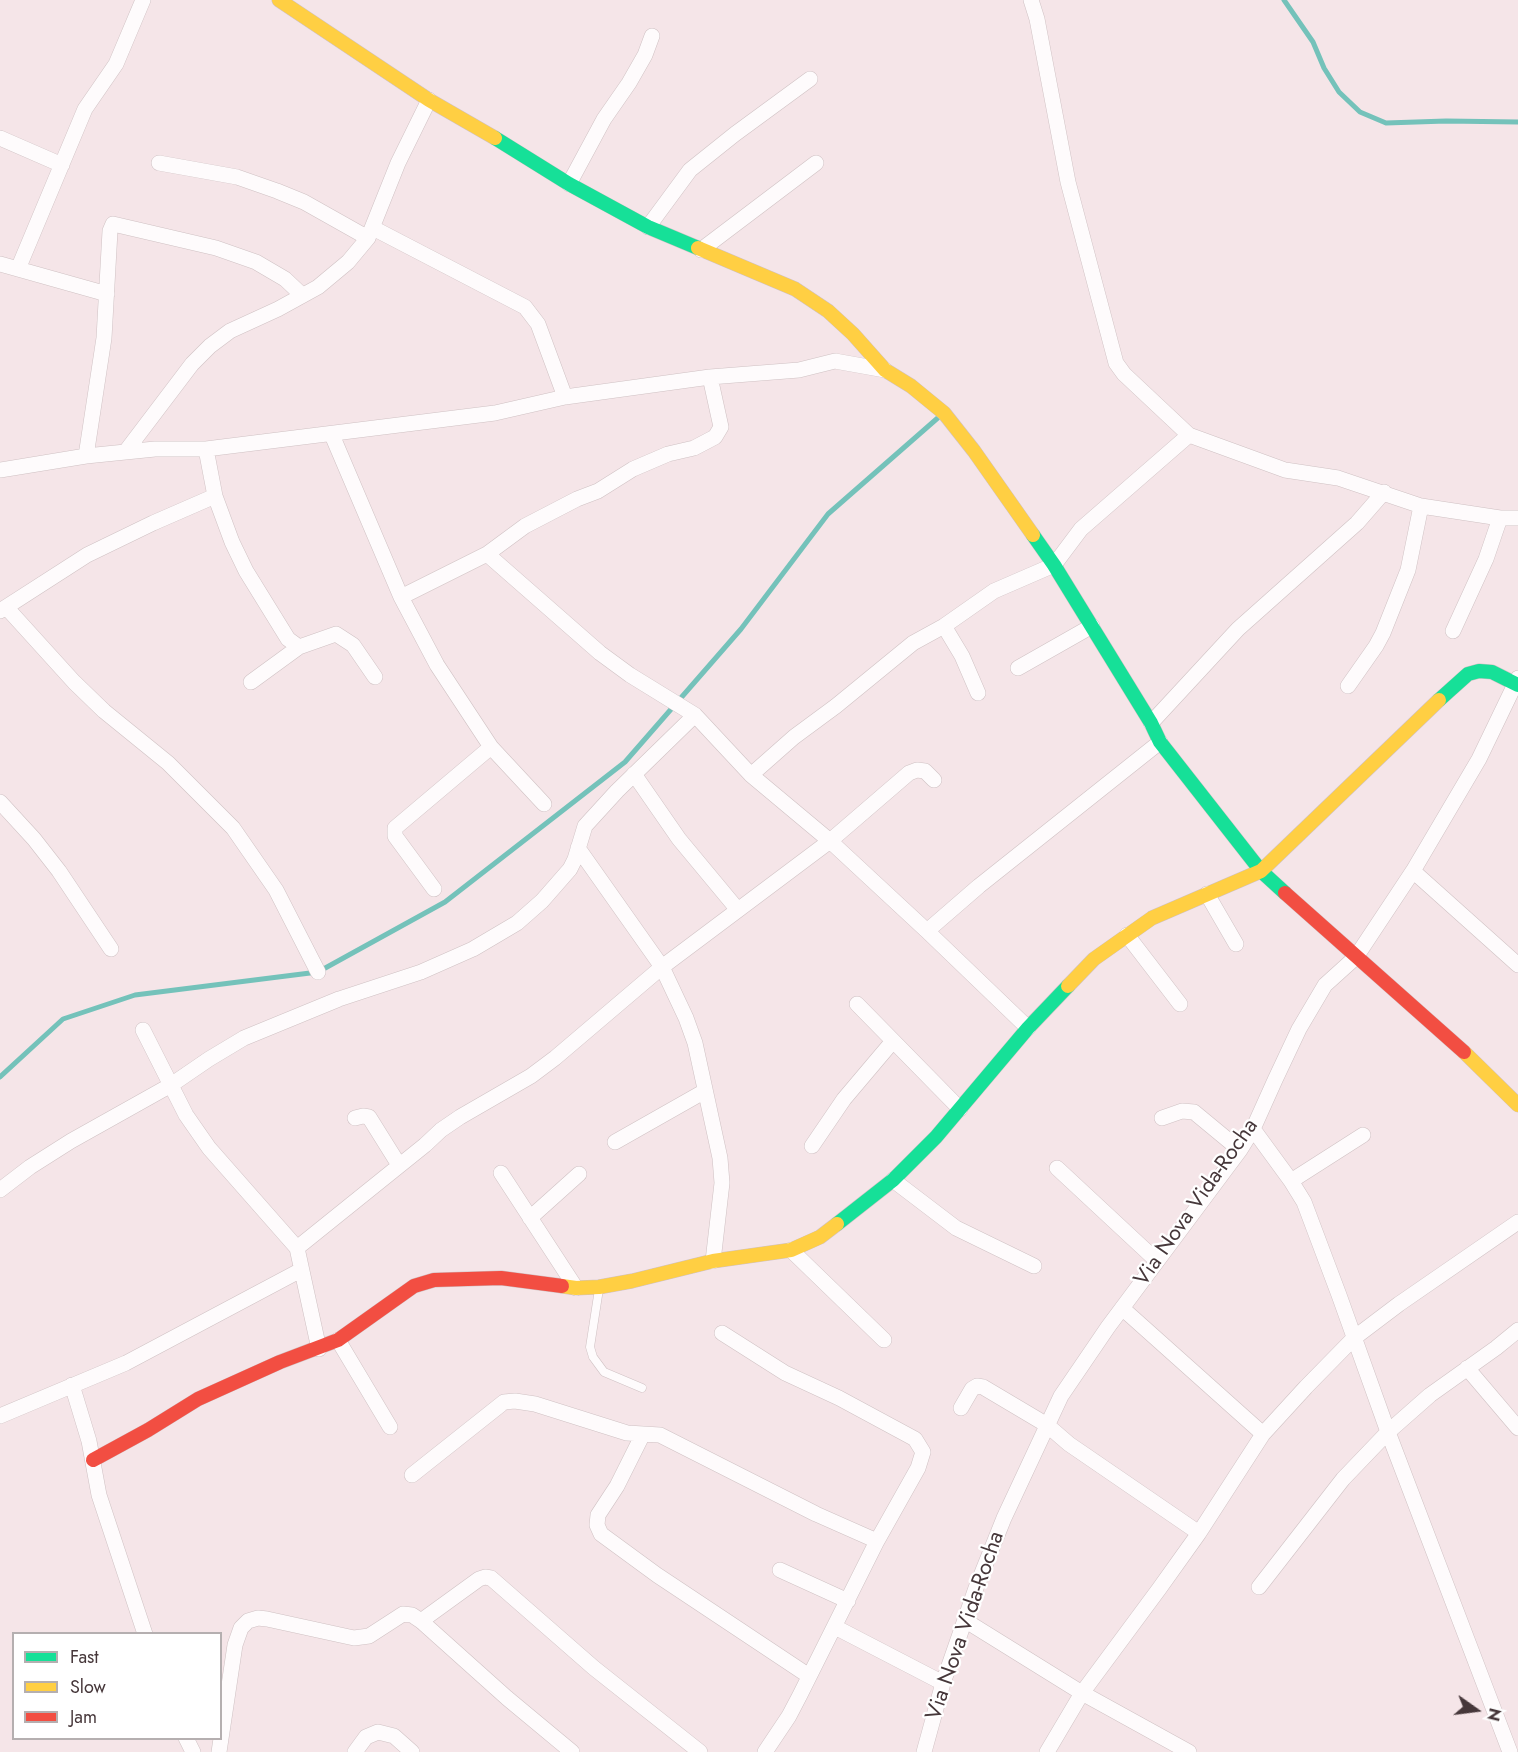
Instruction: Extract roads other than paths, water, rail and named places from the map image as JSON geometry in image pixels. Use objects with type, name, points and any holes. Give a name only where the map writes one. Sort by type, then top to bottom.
[{"type":"street","points":[[18,269],[85,109],[116,64],[143,0]]},
{"type":"street","points":[[279,0],[429,100],[475,125],[569,184],[648,228],[795,289],[828,311],[853,334],[885,370],[911,386],[944,413],[974,451],[1054,565],[1160,742],[1261,871],[1487,1073],[1518,1105]]},
{"type":"street","points":[[1031,0],[1068,182],[1116,363],[1124,374],[1189,435],[1285,470],[1338,478],[1421,506],[1500,518],[1518,518]]},
{"type":"street","points":[[569,184],[604,119],[645,55],[652,36]]},
{"type":"street","points":[[648,228],[690,170],[810,79]]},
{"type":"street","points":[[126,451],[192,364],[210,346],[230,331],[318,286],[348,262],[370,233],[398,163],[429,100]]},
{"type":"street","points":[[0,138],[62,165]]},
{"type":"street","points":[[159,163],[237,177],[277,191],[525,307],[538,324],[565,397]]},
{"type":"street","points":[[701,250],[816,163]]},
{"type":"street","points":[[86,456],[104,338],[110,231],[113,224],[216,248],[256,262],[285,279],[302,295]]},
{"type":"street","points":[[0,264],[107,294]]},
{"type":"street","points":[[0,470],[126,451],[206,449],[332,435],[495,413],[565,397],[710,377],[799,370],[835,361],[885,370]]},
{"type":"street","points":[[401,597],[487,554],[525,526],[577,499],[598,491],[633,469],[668,454],[694,448],[716,436],[720,427],[710,377]]},
{"type":"street","points":[[332,435],[401,597],[438,666],[491,747],[544,804]]},
{"type":"street","points":[[751,775],[794,737],[913,643],[944,626],[994,591],[1054,565],[1081,529],[1189,435]]},
{"type":"street","points":[[206,449],[215,496],[232,542],[246,571],[288,639],[299,647]]},
{"type":"street","points":[[1150,723],[1238,629],[1357,523],[1384,492]]},
{"type":"street","points":[[215,496],[87,555],[3,609],[104,711],[168,763],[233,828],[276,890],[318,972]]},
{"type":"street","points":[[1348,686],[1383,633],[1408,570],[1421,506]]},
{"type":"street","points":[[1453,631],[1486,559],[1500,518]]},
{"type":"street","points":[[487,554],[600,653],[630,675],[695,715],[751,775],[830,841],[1028,1028]]},
{"type":"street","points":[[944,626],[962,656],[978,693]]},
{"type":"street","points":[[1018,668],[1092,626]]},
{"type":"street","points":[[251,682],[299,647],[336,634],[353,645],[375,677]]},
{"type":"street","points":[[93,1460],[198,1399],[280,1362],[338,1341],[414,1286],[434,1280],[501,1278],[576,1288],[599,1287],[713,1261],[791,1250],[820,1237],[893,1180],[936,1137],[1028,1028],[1094,959],[1152,918],[1261,871],[1468,674],[1479,671],[1492,672],[1517,682]]},
{"type":"street","name":"Via Nova Vida-Rocha","points":[[924,1752],[976,1588],[1004,1518],[1047,1425],[1075,1374],[1253,1130],[1299,1029],[1325,985],[1356,957],[1413,871],[1479,759],[1517,682]]},
{"type":"street","points":[[0,1190],[30,1167],[71,1141],[171,1085],[244,1038],[339,999],[421,972],[472,949],[517,922],[542,901],[570,869],[585,826],[695,715]]},
{"type":"street","points":[[927,931],[979,886],[1160,742]]},
{"type":"street","points":[[434,889],[395,836],[395,828],[491,747]]},
{"type":"street","points":[[297,1248],[441,1130],[531,1076],[555,1058],[662,967],[830,841],[909,772],[925,771],[934,780]]},
{"type":"street","points":[[634,774],[679,839],[738,910]]},
{"type":"street","points":[[0,802],[34,838],[59,871],[111,949]]},
{"type":"street","points":[[578,848],[662,967],[695,1043],[720,1158],[722,1183],[713,1261]]},
{"type":"street","points":[[1413,871],[1518,965]]},
{"type":"street","points":[[1207,894],[1236,944]]},
{"type":"street","points":[[1127,935],[1180,1005]]},
{"type":"street","points":[[857,1004],[960,1109]]},
{"type":"street","points":[[143,1030],[186,1115],[209,1148],[297,1248],[319,1349]]},
{"type":"street","points":[[812,1146],[844,1099],[893,1041]]},
{"type":"street","points":[[615,1142],[705,1091]]},
{"type":"street","points":[[1162,1118],[1182,1111],[1194,1112],[1240,1150]]},
{"type":"street","points":[[355,1118],[369,1117],[399,1165]]},
{"type":"street","points":[[1253,1130],[1304,1202],[1388,1432],[1510,1752]]},
{"type":"street","points":[[1291,1181],[1363,1135]]},
{"type":"street","points":[[1057,1168],[1157,1261]]},
{"type":"street","points":[[501,1173],[576,1288]]},
{"type":"street","points":[[530,1218],[579,1174]]},
{"type":"street","points":[[893,1180],[956,1228],[1034,1266]]},
{"type":"street","points":[[1047,1752],[1082,1693],[1199,1533],[1263,1434],[1354,1338],[1518,1222]]},
{"type":"street","points":[[791,1250],[884,1340]]},
{"type":"street","points":[[0,1416],[126,1363],[301,1270]]},
{"type":"street","points":[[1122,1308],[1263,1434]]},
{"type":"street","points":[[1259,1587],[1343,1479],[1388,1432],[1430,1395],[1518,1330]]},
{"type":"street","points":[[722,1333],[785,1372],[915,1439],[923,1452],[918,1468],[877,1541],[789,1716],[765,1752]]},
{"type":"street","points":[[338,1341],[390,1427]]},
{"type":"street","points":[[1467,1368],[1518,1428]]},
{"type":"street","points":[[72,1385],[89,1441],[99,1495],[144,1632]]},
{"type":"street","points":[[960,1408],[972,1389],[977,1386],[983,1387],[1047,1425],[1069,1444],[1199,1533]]},
{"type":"street","points":[[412,1475],[504,1402],[515,1401],[535,1404],[627,1432],[660,1436],[816,1514],[877,1541]]},
{"type":"street","points":[[643,1434],[617,1486],[598,1515],[597,1525],[601,1534],[657,1575],[809,1676]]},
{"type":"street","points":[[780,1570],[848,1601]]},
{"type":"street","points":[[421,1621],[479,1579],[491,1578],[594,1668],[700,1752]]},
{"type":"street","points":[[222,1731],[234,1645],[241,1628],[248,1621],[258,1618],[267,1619],[354,1638],[369,1636],[403,1614],[412,1615],[421,1621],[507,1698],[572,1752]]},
{"type":"street","points":[[966,1621],[1082,1693],[1189,1752]]},
{"type":"street","points":[[835,1627],[944,1683]]},
{"type":"street","points":[[355,1752],[366,1737],[378,1732],[394,1736],[412,1752]]},
{"type":"lane","points":[[599,1287],[590,1347],[592,1357],[604,1372],[642,1388]]},
{"type":"waterway","points":[[1284,0],[1313,42],[1324,68],[1339,92],[1360,112],[1386,123],[1518,122]]},
{"type":"waterway","points":[[0,1077],[63,1019],[135,995],[318,972],[445,902],[625,762],[741,629],[828,514],[940,416]]}]
